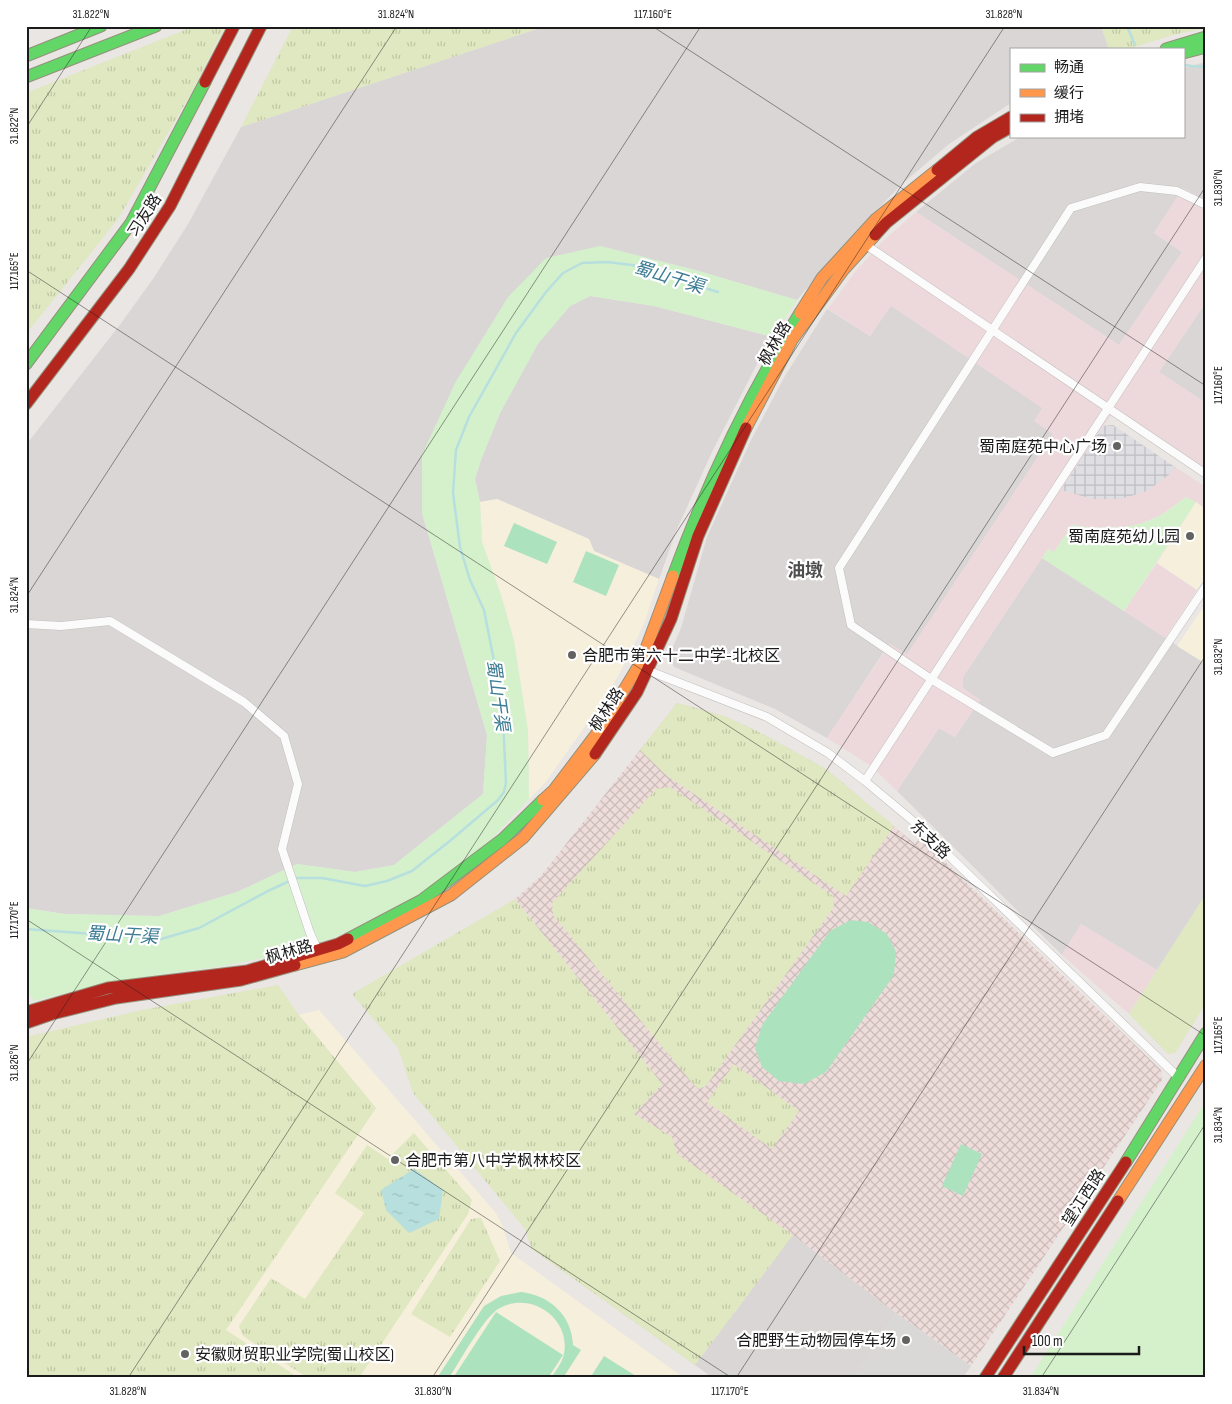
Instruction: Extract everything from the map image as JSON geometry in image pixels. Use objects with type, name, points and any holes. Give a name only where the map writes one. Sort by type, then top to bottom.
[{"type":"main road","points":[[26,56],[101,26]]},
{"type":"main road","points":[[26,77],[156,26]]},
{"type":"main road","name":"习友路","points":[[26,364],[132,223],[234,26]]},
{"type":"main road","name":"习友路","points":[[26,404],[129,270],[170,206],[261,26]]},
{"type":"main road","points":[[1169,48],[1206,37]]},
{"type":"main road","points":[[1184,53],[1206,47]]},
{"type":"main road","name":"枫林路","points":[[862,242],[876,220],[977,138],[1010,118]]},
{"type":"main road","name":"枫林路","points":[[26,1024],[52,1014],[116,998],[241,980],[319,955],[422,900],[503,839],[554,790],[601,728],[642,668],[691,528],[726,446],[771,359],[822,278],[862,242],[993,137],[1010,128]]},
{"type":"main road","name":"枫林路","points":[[26,1012],[108,988],[247,971],[319,955]]},
{"type":"main road","name":"望江西路","points":[[985,1378],[1128,1158],[1206,1033]]},
{"type":"main road","name":"望江西路","points":[[1003,1378],[1206,1064]]},
{"type":"street","points":[[1206,205],[1177,191],[1140,187],[1071,208],[839,568],[851,626],[930,678],[1053,753],[1106,735],[1206,586]]},
{"type":"street","points":[[862,242],[1206,474]]},
{"type":"street","points":[[865,780],[1206,258]]},
{"type":"street","points":[[26,624],[61,626],[110,621],[244,702],[284,736],[298,784],[282,848],[319,955]]},
{"type":"street","name":"东支路","points":[[642,668],[767,717],[828,753],[865,780],[913,821],[1178,1077]]},
{"type":"shaded area","points":[[546,26],[1101,26],[1109,48],[1010,48],[1010,104],[949,144],[902,184],[847,241],[797,300],[695,270],[600,246],[422,513],[487,735],[483,794],[394,865],[355,872],[297,864],[237,892],[159,916],[64,914],[26,908],[26,445],[122,322],[155,276],[188,224],[241,127]]},
{"type":"shaded area","points":[[1206,62],[1206,200],[1183,188],[1154,233],[1182,252],[1119,345],[916,212],[976,163],[1019,138],[1184,138],[1184,68]]},
{"type":"shaded area","points":[[1183,188],[1206,200],[1206,302],[1159,372],[1206,403],[1206,469],[1115,409],[1061,490],[1170,474],[1175,467],[1206,487],[1206,509],[1186,497],[1161,515],[1135,526],[1087,528],[1072,525],[1054,552],[1048,549],[963,677],[963,688],[980,700],[955,737],[939,728],[897,791],[871,766],[827,738],[890,644],[907,654],[1053,434],[1034,421],[1042,408],[891,306],[870,336],[828,309],[856,271],[882,242],[916,212],[1119,345],[1182,252],[1154,233]]},
{"type":"shaded area","points":[[590,296],[654,306],[773,337],[758,362],[712,452],[677,529],[659,579],[594,551],[589,539],[497,499],[480,502],[475,479],[500,413],[538,343],[570,306]]},
{"type":"shaded area","points":[[1206,302],[1206,403],[1159,372]]},
{"type":"shaded area","points":[[891,305],[1043,408],[1034,421],[1053,434],[907,655],[889,644],[827,738],[775,709],[674,667],[669,656],[681,628],[707,537],[751,440],[785,376],[827,309],[870,336]]},
{"type":"shaded area","name":"蜀南庭苑中心广场","points":[[1113,425],[1175,467],[1170,474],[1147,491],[1121,499],[1092,499],[1061,490],[1103,426]]},
{"type":"shaded area","name":"合肥市第六十二中学-北校区","points":[[497,499],[589,539],[594,551],[659,579],[643,626],[607,695],[545,783],[529,799],[528,731],[514,641],[501,595],[482,542],[480,502]]},
{"type":"shaded area","name":"蜀南庭苑幼儿园","points":[[1196,502],[1206,509],[1206,577],[1197,590],[1157,563]]},
{"type":"shaded area","points":[[1042,558],[1206,664],[1206,894],[1157,970],[1081,924],[1062,955],[897,791],[939,728],[955,737],[980,700],[963,688],[963,677]]},
{"type":"shaded area","points":[[1157,563],[1197,590],[1165,638],[1124,611]]},
{"type":"shaded area","points":[[1206,603],[1206,664],[1177,646]]},
{"type":"shaded area","points":[[677,703],[724,716],[755,730],[826,769],[915,844],[919,837],[1161,1070],[1162,1080],[971,1366],[896,1313],[793,1235],[695,1365],[532,1249],[525,1229],[662,1084],[515,899],[540,877]]},
{"type":"shaded area","points":[[1081,924],[1157,970],[1129,1014],[1062,955]]},
{"type":"shaded area","name":"合肥市第八中学枫林校区","points":[[319,1010],[496,1213],[503,1227],[511,1253],[684,1378],[106,1378],[376,1108],[299,1015]]},
{"type":"shaded area","points":[[793,1235],[896,1313],[854,1378],[713,1378],[695,1365]]},
{"type":"shaded area","name":"合肥野生动物园停车场","points":[[896,1313],[971,1366],[963,1378],[854,1378]]},
{"type":"green space","points":[[195,26],[225,26],[193,90],[118,219],[26,334],[26,93]]},
{"type":"green space","points":[[293,26],[546,26],[241,127]]},
{"type":"green space","points":[[1101,26],[1206,26],[1206,28],[1173,35],[1131,48],[1109,48]]},
{"type":"green space","points":[[600,246],[695,270],[797,300],[773,337],[654,306],[590,296],[570,306],[538,344],[500,413],[475,479],[480,502],[482,542],[501,595],[514,641],[528,731],[529,799],[483,848],[416,897],[338,936],[290,952],[230,965],[109,982],[34,1001],[26,988],[26,908],[64,914],[159,916],[237,892],[297,864],[355,872],[394,865],[483,794],[487,735],[422,513],[422,455],[455,383],[508,297],[546,258]]},
{"type":"green space","points":[[1186,497],[1196,502],[1124,611],[1042,558],[1048,549],[1054,552],[1072,525],[1094,528],[1118,528],[1140,524],[1161,515]]},
{"type":"green space","points":[[514,523],[557,542],[547,564],[504,546]]},
{"type":"green space","points":[[586,551],[619,565],[606,596],[573,582]]},
{"type":"green space","points":[[677,703],[724,716],[755,730],[826,769],[894,826],[846,896],[666,775],[640,750]]},
{"type":"green space","points":[[670,787],[833,896],[834,907],[706,1086],[699,1089],[553,915],[552,903],[656,789]]},
{"type":"green space","points":[[1206,894],[1206,1003],[1175,1053],[1168,1054],[1129,1014]]},
{"type":"green space","points":[[515,899],[662,1084],[634,1114],[672,1137],[677,1154],[793,1235],[695,1365],[532,1249],[525,1229],[413,1093],[398,1048],[352,994]]},
{"type":"green space","points":[[851,920],[868,922],[887,934],[896,952],[894,975],[826,1072],[804,1084],[779,1081],[762,1067],[755,1048],[762,1025],[830,931]]},
{"type":"green space","points":[[278,985],[299,1015],[376,1108],[226,1330],[299,1378],[26,1378],[26,1037],[142,1010]]},
{"type":"green space","points":[[734,1064],[799,1111],[772,1149],[707,1102]]},
{"type":"green space","points":[[1206,1101],[1206,1378],[1030,1378]]},
{"type":"green space","points":[[414,1133],[472,1200],[468,1214],[359,1378],[308,1378],[243,1336],[239,1326],[271,1278],[305,1299],[364,1213],[335,1193],[367,1145],[388,1159]]},
{"type":"green space","points":[[961,1144],[982,1154],[963,1196],[942,1186]]},
{"type":"green space","points":[[481,1218],[500,1261],[450,1337],[411,1314],[471,1219]]},
{"type":"green space","points":[[521,1292],[541,1297],[557,1308],[568,1324],[572,1334],[573,1345],[581,1350],[563,1378],[551,1378],[564,1354],[564,1341],[561,1329],[554,1318],[545,1310],[534,1305],[522,1303],[510,1304],[492,1314],[449,1378],[437,1378],[484,1306],[501,1296]]},
{"type":"green space","points":[[496,1312],[563,1355],[548,1378],[453,1378]]},
{"type":"green space","points":[[604,1356],[636,1376],[635,1378],[590,1378]]},
{"type":"water","points":[[414,1169],[443,1190],[439,1219],[409,1233],[386,1210],[381,1190]]},
{"type":"waterway","name":"蜀山干渠","points":[[1127,26],[1135,45]]},
{"type":"waterway","name":"蜀山干渠","points":[[1185,65],[1206,66]]},
{"type":"waterway","name":"蜀山干渠","points":[[26,929],[161,939],[199,928],[296,878],[322,878],[365,886],[387,881],[412,871],[498,800],[504,792],[506,783],[503,719],[484,610],[470,580],[460,547],[453,493],[456,450],[469,417],[516,333],[546,292],[563,273],[582,263],[607,262],[632,265],[718,292]]},
{"type":"traffic: fast","points":[[26,56],[101,26]]},
{"type":"traffic: fast","points":[[26,77],[156,26]]},
{"type":"traffic: fast","points":[[1169,48],[1206,37]]},
{"type":"traffic: fast","points":[[1184,53],[1206,47]]},
{"type":"traffic: fast","points":[[26,364],[131,223],[205,82]]},
{"type":"traffic: fast","points":[[673,576],[714,474],[763,376],[800,313]]},
{"type":"traffic: fast","points":[[348,939],[422,900],[503,839],[543,800]]},
{"type":"traffic: fast","points":[[1126,1162],[1206,1033]]},
{"type":"traffic: slow","points":[[800,313],[822,278],[876,219],[937,170]]},
{"type":"traffic: slow","points":[[746,428],[792,340],[844,269],[875,235]]},
{"type":"traffic: slow","points":[[543,800],[554,790],[601,728],[641,662],[673,576]]},
{"type":"traffic: slow","points":[[295,965],[343,952],[451,895],[523,838],[595,754]]},
{"type":"traffic: slow","points":[[1118,1201],[1206,1065]]},
{"type":"traffic: jam","points":[[205,82],[234,26]]},
{"type":"traffic: jam","points":[[26,404],[129,269],[170,206],[261,26]]},
{"type":"traffic: jam","points":[[937,170],[977,137],[1010,118]]},
{"type":"traffic: jam","points":[[875,235],[886,223],[993,137],[1010,128]]},
{"type":"traffic: jam","points":[[595,754],[637,692],[671,619],[698,536],[746,428]]},
{"type":"traffic: jam","points":[[26,1012],[108,988],[247,971],[338,944],[348,939]]},
{"type":"traffic: jam","points":[[26,1023],[52,1014],[116,998],[241,980],[295,965]]},
{"type":"traffic: jam","points":[[985,1378],[1126,1162]]},
{"type":"traffic: jam","points":[[1003,1378],[1118,1201]]},
{"type":"place","name":"蜀南庭苑中心广场","points":[[1117,446]]},
{"type":"place","name":"蜀南庭苑幼儿园","points":[[1190,536]]},
{"type":"place","name":"合肥市第六十二中学-北校区","points":[[572,655]]},
{"type":"place","name":"合肥市第八中学枫林校区","points":[[395,1160]]},
{"type":"place","name":"合肥野生动物园停车场","points":[[906,1340]]},
{"type":"place","name":"安徽财贸职业学院(蜀山校区)","points":[[185,1354]]},
{"type":"district","name":"油墩","points":[[805,570]]}]
